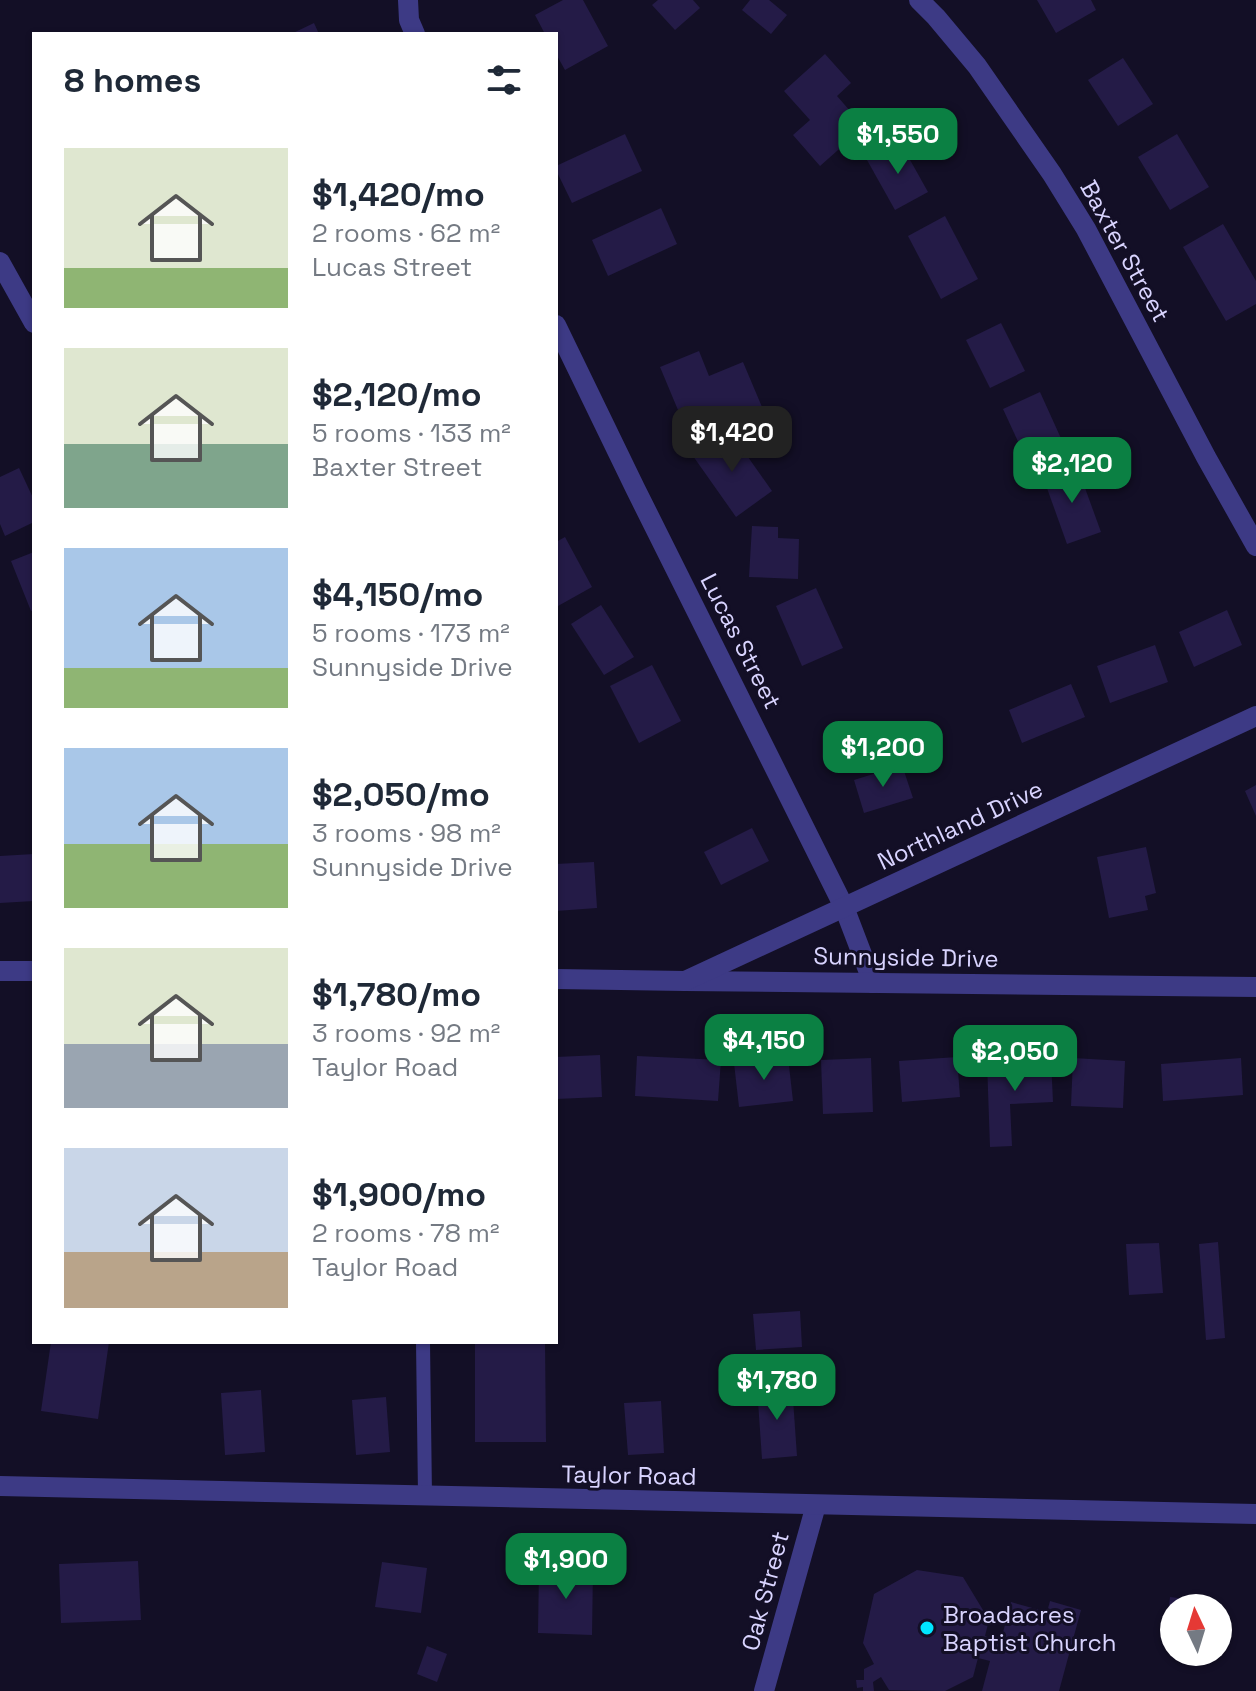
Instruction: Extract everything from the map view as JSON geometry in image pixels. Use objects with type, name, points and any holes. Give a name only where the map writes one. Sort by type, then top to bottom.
[{"type":"street","points":[[408,0],[409,20],[414,32]]},
{"type":"street","name":"Baxter Street","points":[[919,0],[977,66],[1086,229],[1256,546]]},
{"type":"street","points":[[0,262],[32,319]]},
{"type":"street","name":"Lucas Street","points":[[558,329],[844,907],[873,983]]},
{"type":"street","name":"Northland Drive","points":[[685,981],[1256,716]]},
{"type":"street","points":[[0,971],[32,971]]},
{"type":"street","name":"Sunnyside Drive","points":[[558,979],[1256,987]]},
{"type":"street","name":"Taylor Road","points":[[0,1486],[1256,1514]]},
{"type":"street","name":"Oak Street","points":[[764,1691],[816,1505]]},
{"type":"lane","points":[[423,1344],[425,1496]]},
{"type":"building","points":[[563,0],[583,0],[608,46],[565,70],[558,58],[558,32],[544,32],[535,15]]},
{"type":"building","points":[[658,0],[693,0],[700,8],[675,30],[652,5]]},
{"type":"building","points":[[750,0],[769,0],[787,15],[771,34],[742,10]]},
{"type":"building","points":[[1037,0],[1091,0],[1096,10],[1056,33]]},
{"type":"building","points":[[314,23],[318,32],[295,32]]},
{"type":"building","points":[[825,54],[851,83],[837,96],[864,127],[820,166],[793,135],[810,120],[784,91]]},
{"type":"building","points":[[1123,58],[1153,104],[1118,126],[1088,80]]},
{"type":"building","points":[[625,134],[642,171],[572,203],[558,174],[558,165]]},
{"type":"building","points":[[1177,134],[1209,187],[1170,210],[1138,157]]},
{"type":"building","points":[[900,142],[928,192],[895,210],[867,160]]},
{"type":"building","points":[[661,208],[677,244],[608,276],[592,240]]},
{"type":"building","points":[[945,216],[978,279],[941,299],[908,236]]},
{"type":"building","points":[[1223,224],[1256,281],[1256,304],[1226,321],[1183,247]]},
{"type":"building","points":[[1001,323],[1025,371],[990,388],[966,340]]},
{"type":"building","points":[[699,351],[709,376],[743,362],[762,407],[728,420],[722,407],[683,422],[660,367]]},
{"type":"building","points":[[1040,392],[1064,445],[1027,461],[1003,409]]},
{"type":"building","points":[[729,430],[772,491],[736,517],[693,456]]},
{"type":"building","points":[[1077,466],[1101,532],[1067,544],[1043,477]]},
{"type":"building","points":[[19,468],[32,496],[32,523],[5,536],[0,524],[0,477]]},
{"type":"building","points":[[752,526],[778,527],[778,538],[799,539],[798,579],[749,577]]},
{"type":"building","points":[[565,537],[592,587],[558,606],[558,541]]},
{"type":"building","points":[[32,553],[32,611],[31,611],[11,561]]},
{"type":"building","points":[[816,588],[843,648],[802,666],[776,606]]},
{"type":"building","points":[[601,605],[634,657],[604,675],[571,624]]},
{"type":"building","points":[[1227,610],[1242,645],[1194,667],[1179,632]]},
{"type":"building","points":[[1155,645],[1168,682],[1110,703],[1097,666]]},
{"type":"building","points":[[652,665],[681,721],[639,743],[610,686]]},
{"type":"building","points":[[1071,684],[1085,717],[1022,743],[1009,710]]},
{"type":"building","points":[[902,765],[913,798],[864,813],[854,780]]},
{"type":"building","points":[[1256,785],[1256,816],[1245,791]]},
{"type":"building","points":[[752,828],[769,861],[721,885],[704,852]]},
{"type":"building","points":[[1146,847],[1156,893],[1145,896],[1148,910],[1109,918],[1097,857]]},
{"type":"building","points":[[32,854],[32,901],[0,903],[0,856]]},
{"type":"building","points":[[594,862],[597,908],[558,911],[558,864]]},
{"type":"building","points":[[600,1055],[602,1097],[558,1099],[558,1057]]},
{"type":"building","points":[[637,1056],[721,1060],[718,1101],[635,1096]]},
{"type":"building","points":[[788,1057],[793,1101],[739,1107],[734,1063]]},
{"type":"building","points":[[957,1057],[960,1097],[902,1102],[899,1061]]},
{"type":"building","points":[[871,1058],[873,1112],[823,1114],[821,1060]]},
{"type":"building","points":[[1073,1058],[1125,1061],[1123,1108],[1071,1106]]},
{"type":"building","points":[[1241,1058],[1243,1095],[1163,1101],[1161,1064]]},
{"type":"building","points":[[1051,1059],[1053,1102],[1010,1104],[1012,1146],[990,1147],[987,1062]]},
{"type":"building","points":[[1218,1242],[1225,1338],[1206,1340],[1199,1244]]},
{"type":"building","points":[[1159,1243],[1163,1293],[1129,1295],[1126,1244]]},
{"type":"building","points":[[800,1311],[802,1347],[756,1350],[753,1314]]},
{"type":"building","points":[[51,1344],[109,1344],[98,1419],[41,1411]]},
{"type":"building","points":[[475,1344],[545,1344],[546,1442],[475,1442]]},
{"type":"building","points":[[792,1385],[797,1456],[762,1459],[757,1387]]},
{"type":"building","points":[[261,1390],[265,1452],[225,1455],[221,1393]]},
{"type":"building","points":[[386,1397],[390,1452],[356,1455],[352,1400]]},
{"type":"building","points":[[661,1401],[664,1453],[628,1455],[624,1403]]},
{"type":"building","points":[[138,1561],[141,1620],[61,1623],[59,1564]]},
{"type":"building","points":[[382,1562],[427,1568],[421,1613],[375,1607]]},
{"type":"building","points":[[539,1568],[593,1569],[592,1635],[538,1633]]},
{"type":"building","name":"Broadacres Baptist Church","points":[[917,1570],[963,1577],[989,1620],[985,1636],[1001,1640],[1011,1602],[1047,1612],[1050,1601],[1081,1610],[1059,1691],[982,1691],[990,1661],[978,1658],[973,1677],[945,1691],[889,1690],[881,1677],[873,1682],[874,1691],[857,1688],[856,1680],[864,1680],[864,1669],[874,1664],[863,1643],[874,1594]]},
{"type":"building","points":[[427,1646],[447,1654],[437,1682],[417,1674]]},
{"type":"place","name":"Broadacres Baptist Church","points":[[927,1628]]}]
